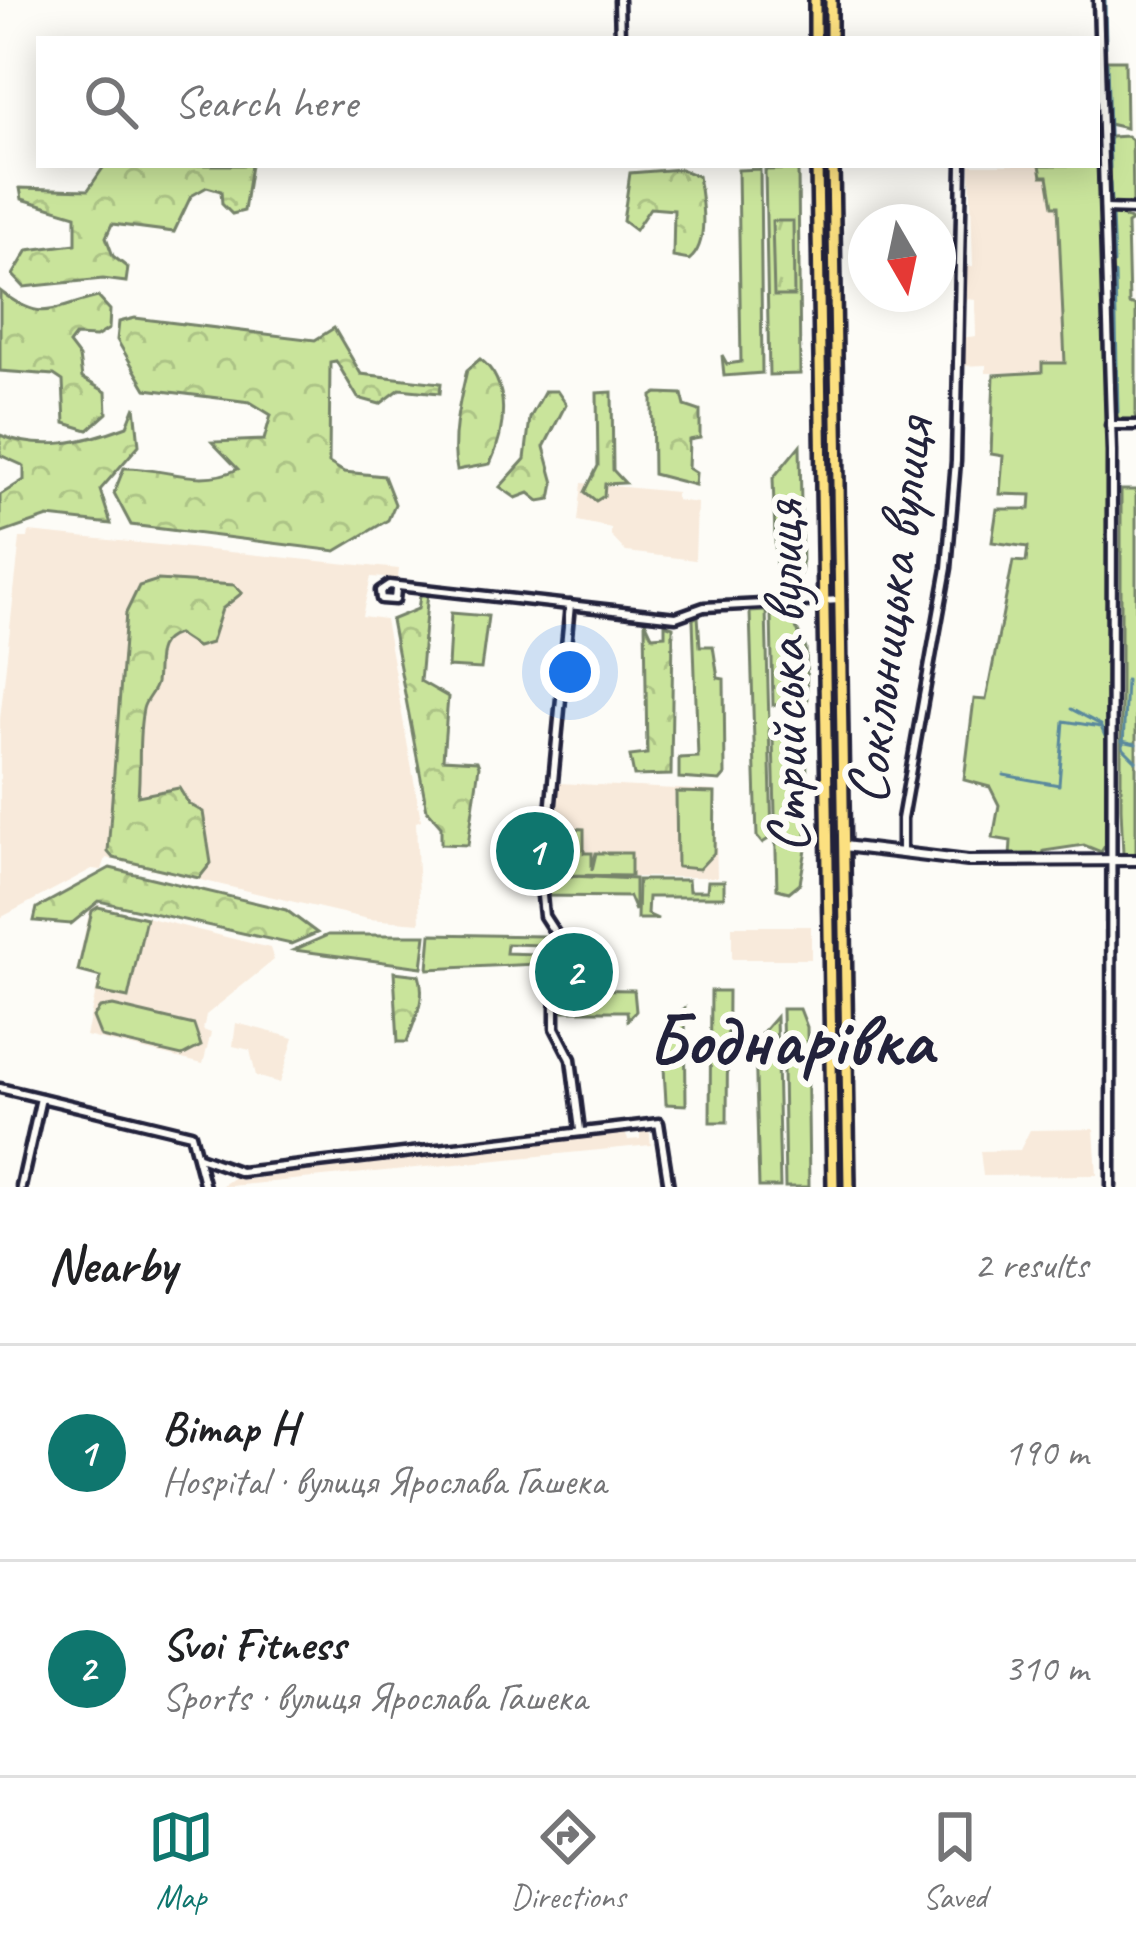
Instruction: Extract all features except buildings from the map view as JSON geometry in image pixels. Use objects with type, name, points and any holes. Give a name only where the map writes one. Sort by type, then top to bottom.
[{"type":"main road","points":[[814,0],[815,36]]},
{"type":"main road","points":[[831,0],[831,36]]},
{"type":"main road","name":"Стрийська вулиця","points":[[817,168],[833,1187]]},
{"type":"main road","name":"Стрийська вулиця","points":[[833,168],[849,1187]]},
{"type":"street","points":[[619,0],[620,36]]},
{"type":"street","points":[[1099,0],[1110,425],[1111,1187]]},
{"type":"street","name":"Сокільницька вулиця","points":[[902,851],[902,819],[947,568],[956,461],[962,168]]},
{"type":"street","points":[[1105,209],[1136,210]]},
{"type":"street","points":[[1110,425],[1136,425]]},
{"type":"street","points":[[396,589],[676,617],[704,608],[841,600]]},
{"type":"street","points":[[570,605],[542,896],[544,916],[555,933],[555,1028],[571,1059],[580,1130]]},
{"type":"street","points":[[844,846],[968,861],[1136,860]]},
{"type":"street","points":[[0,1088],[191,1134],[205,1187]]},
{"type":"street","points":[[21,1187],[41,1098]]},
{"type":"street","points":[[200,1157],[239,1172],[659,1123],[669,1187]]},
{"type":"shaded area","points":[[970,168],[1041,168],[1058,205],[1065,363],[1042,372],[986,373],[986,365],[961,366],[961,338],[976,336],[975,300],[967,299],[966,267],[973,266]]},
{"type":"shaded area","points":[[582,483],[676,492],[676,500],[697,503],[695,560],[626,552],[611,536],[611,528],[578,521]]},
{"type":"shaded area","points":[[29,532],[399,569],[398,579],[371,577],[362,616],[385,619],[421,820],[416,822],[420,923],[368,919],[106,858],[102,870],[92,869],[0,918],[0,719],[20,538],[28,538]]},
{"type":"shaded area","points":[[559,783],[715,791],[717,877],[565,877],[566,818],[552,818]]},
{"type":"shaded area","points":[[98,905],[270,948],[274,960],[206,1015],[203,1030],[211,1033],[203,1064],[86,1036],[99,978],[76,972],[90,910]]},
{"type":"shaded area","points":[[732,926],[811,926],[811,959],[732,959]]},
{"type":"shaded area","points":[[236,1023],[294,1038],[280,1083],[256,1076],[250,1050],[233,1046]]},
{"type":"shaded area","points":[[623,1128],[628,1140],[640,1139],[640,1128],[649,1128],[651,1145],[220,1187],[236,1176],[250,1179]]},
{"type":"shaded area","points":[[1094,1129],[1097,1175],[983,1176],[980,1151],[1020,1150],[1030,1130]]},
{"type":"green space","points":[[1105,60],[1125,60],[1126,128],[1104,123]]},
{"type":"green space","points":[[1111,137],[1132,140],[1133,203],[1113,206],[1108,202],[1105,145]]},
{"type":"green space","points":[[103,168],[251,168],[244,211],[232,214],[222,204],[221,191],[207,187],[191,196],[174,232],[112,224],[106,237],[113,256],[128,268],[126,282],[103,279],[24,287],[13,275],[28,250],[76,244],[76,215],[22,199],[20,188],[88,190]]},
{"type":"green space","points":[[823,168],[828,168],[830,592]]},
{"type":"green space","points":[[1041,168],[1097,168],[1108,422],[1108,841],[1101,852],[1084,845],[1044,851],[1043,857],[1010,857],[1011,841],[993,838],[999,805],[990,787],[964,780],[974,699],[986,700],[1013,561],[1026,562],[1028,547],[992,542],[997,509],[1030,509],[1031,495],[1000,494],[1003,456],[991,454],[994,375],[1042,372],[1042,363],[1065,363],[1058,206],[1053,206],[1048,176],[1042,176]]},
{"type":"green space","points":[[680,169],[698,176],[702,209],[700,243],[689,260],[673,257],[674,210],[650,208],[635,230],[623,221],[630,173]]},
{"type":"green space","points":[[760,169],[762,373],[724,376],[722,355],[727,364],[741,362],[738,170]]},
{"type":"green space","points":[[798,169],[800,374],[769,375],[765,170]]},
{"type":"green space","points":[[1114,213],[1132,221],[1127,224],[1129,304],[1136,306],[1136,421],[1120,421],[1113,411],[1107,218]]},
{"type":"green space","points":[[772,221],[793,221],[794,296],[774,296]]},
{"type":"green space","points":[[0,291],[37,310],[98,297],[110,310],[109,329],[96,337],[75,336],[69,344],[79,357],[82,378],[106,392],[107,413],[88,430],[65,423],[63,381],[54,375],[0,371]]},
{"type":"green space","points":[[135,318],[315,340],[334,328],[361,374],[441,383],[440,393],[400,389],[380,404],[358,398],[336,361],[330,362],[329,463],[344,472],[384,476],[395,504],[388,520],[336,551],[131,525],[114,493],[124,468],[195,477],[238,469],[212,442],[264,440],[271,415],[250,402],[146,389],[117,340],[119,322]]},
{"type":"green space","points":[[480,359],[497,381],[502,423],[490,464],[457,470],[455,433],[461,394],[467,370]]},
{"type":"green space","points":[[545,391],[557,391],[566,404],[544,447],[554,483],[551,499],[539,501],[529,493],[516,498],[500,487],[525,459],[530,418]]},
{"type":"green space","points":[[612,392],[613,470],[625,483],[605,484],[604,496],[596,501],[585,492],[598,466],[597,393]]},
{"type":"green space","points":[[682,394],[685,406],[700,411],[700,438],[689,440],[688,468],[696,473],[695,485],[653,474],[652,396]]},
{"type":"green space","points":[[135,406],[139,445],[100,490],[111,524],[48,517],[0,534],[0,495],[24,480],[24,466],[0,455],[0,435],[48,444],[95,437],[127,426]]},
{"type":"green space","points":[[800,445],[802,569],[791,596],[777,596],[773,478]]},
{"type":"green space","points":[[1121,490],[1136,490],[1136,856],[1123,854],[1121,808]]},
{"type":"green space","points":[[158,580],[234,585],[242,593],[222,609],[211,643],[197,647],[177,634],[164,642],[156,683],[141,720],[138,796],[179,788],[189,804],[203,812],[211,863],[199,878],[113,858],[108,852],[126,613],[139,586]]},
{"type":"green space","points":[[421,590],[428,591],[420,681],[448,697],[443,759],[477,761],[479,766],[468,845],[441,844],[441,826],[427,810],[391,620],[418,609]]},
{"type":"green space","points":[[766,611],[772,837],[762,843],[757,837],[750,612]]},
{"type":"green space","points":[[451,613],[488,616],[481,669],[448,667]]},
{"type":"green space","points":[[829,613],[836,613],[842,990],[836,991]]},
{"type":"green space","points":[[771,614],[795,625],[806,649],[807,704],[773,705]]},
{"type":"green space","points":[[698,616],[700,646],[713,646],[718,678],[724,679],[725,775],[720,781],[679,778],[679,758],[698,757],[693,619]]},
{"type":"green space","points":[[645,621],[652,636],[665,635],[665,624],[673,627],[671,775],[634,776],[630,756],[647,754]]},
{"type":"green space","points":[[791,720],[804,720],[807,737],[806,849],[800,883],[789,892],[777,889],[773,738],[791,737]]},
{"type":"green space","points":[[676,792],[715,793],[714,853],[699,869],[677,867]]},
{"type":"green space","points":[[567,828],[584,829],[584,853],[592,853],[592,870],[596,853],[631,853],[631,876],[566,875]]},
{"type":"green space","points":[[110,868],[286,910],[317,933],[291,944],[99,901],[71,924],[34,921],[37,908]]},
{"type":"green space","points":[[550,875],[635,879],[635,911],[629,897],[547,896]]},
{"type":"green space","points":[[638,880],[688,880],[689,891],[707,891],[708,881],[724,881],[724,897],[648,897],[647,914],[658,919],[637,919]]},
{"type":"green space","points":[[98,907],[146,918],[128,998],[98,992],[101,977],[78,971],[92,911]]},
{"type":"green space","points":[[431,934],[544,936],[544,945],[507,944],[506,953],[536,954],[545,960],[545,970],[536,977],[536,964],[428,969]]},
{"type":"green space","points":[[328,935],[426,935],[422,967],[294,950]]},
{"type":"green space","points":[[394,972],[419,975],[421,984],[419,1009],[407,1042],[398,1042]]},
{"type":"green space","points":[[560,989],[634,990],[636,1011],[628,1020],[627,1011],[560,1011]]},
{"type":"green space","points":[[711,991],[728,991],[727,1122],[710,1122]]},
{"type":"green space","points":[[113,1006],[194,1025],[201,1046],[182,1056],[101,1037],[93,1017],[100,1008]]},
{"type":"green space","points":[[685,1008],[686,1105],[666,1104],[666,1038]]},
{"type":"green space","points":[[782,1009],[800,1009],[807,1027],[809,1187],[785,1187]]},
{"type":"green space","points":[[776,1017],[780,1187],[759,1187],[755,1041]]},
{"type":"waterway","points":[[1105,0],[1106,47]]},
{"type":"waterway","points":[[1107,62],[1110,168]]},
{"type":"waterway","points":[[1110,183],[1111,202]]},
{"type":"waterway","points":[[1112,214],[1114,264]]},
{"type":"waterway","points":[[1115,274],[1118,412]]},
{"type":"waterway","points":[[1126,680],[1123,748],[1136,761]]},
{"type":"waterway","points":[[1071,709],[1101,725]]},
{"type":"waterway","points":[[1004,775],[1059,785],[1064,721],[1101,727],[1107,741]]},
{"type":"waterway","points":[[1122,741],[1136,744]]},
{"type":"place","name":"Вітар Н","points":[[535,851]]},
{"type":"place","name":"Svoi Fitness","points":[[574,972]]},
{"type":"district","name":"Боднарівка","points":[[790,1039]]}]
